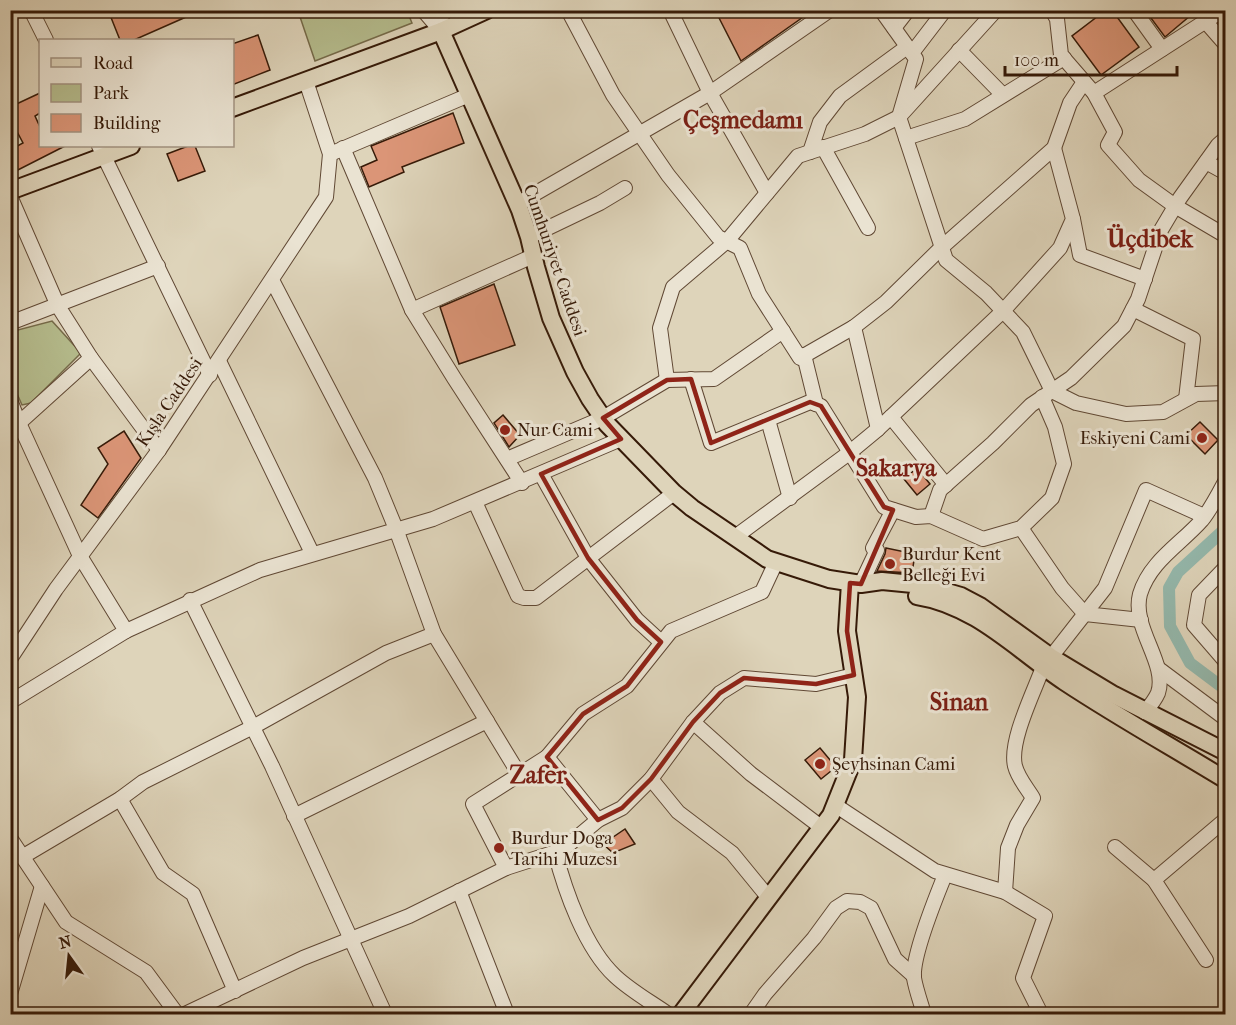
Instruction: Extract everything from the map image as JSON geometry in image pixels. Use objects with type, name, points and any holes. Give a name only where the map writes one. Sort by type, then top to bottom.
[{"type":"main road","points":[[234,107],[441,31],[488,10]]},
{"type":"main road","name":"Cumhuriyet Caddesi","points":[[441,31],[517,204],[529,237],[543,294],[562,344],[590,399],[621,439],[674,493],[767,559],[829,579],[855,583],[882,581],[923,585],[961,596],[980,606],[1047,662]]},
{"type":"main road","points":[[10,194],[101,151],[125,147]]},
{"type":"main road","points":[[681,1014],[831,815],[853,760],[857,697],[847,631],[855,583]]},
{"type":"main road","points":[[1047,662],[1226,753]]},
{"type":"main road","points":[[1047,662],[1088,697],[1226,780]]},
{"type":"street","points":[[31,10],[46,39]]},
{"type":"street","points":[[423,10],[441,31]]},
{"type":"street","points":[[441,31],[442,10]]},
{"type":"street","points":[[568,10],[613,95],[668,175],[718,237],[740,248],[759,294],[800,358],[854,327],[886,302],[942,247],[1054,148],[1070,103],[1089,88],[1162,49],[1223,10]]},
{"type":"street","points":[[670,10],[710,93],[767,193]]},
{"type":"street","points":[[517,204],[710,93],[830,10]]},
{"type":"street","points":[[691,379],[711,443],[810,402],[820,406],[884,507],[893,510],[916,517],[932,516],[983,539],[1021,528],[1052,498],[1064,464],[1047,394],[1023,332],[986,293],[946,260],[899,117],[916,59],[881,10]]},
{"type":"street","points":[[894,28],[908,10]]},
{"type":"street","points":[[810,152],[820,122],[840,96],[910,50],[945,10]]},
{"type":"street","points":[[667,380],[660,328],[673,287],[727,241],[798,156],[865,134],[899,117],[996,10]]},
{"type":"street","points":[[1052,10],[1057,19],[1062,55],[1089,88],[1115,132],[1108,144],[1139,180],[1175,206],[1226,236]]},
{"type":"street","points":[[1134,10],[1162,49]]},
{"type":"street","points":[[1205,21],[1226,45]]},
{"type":"street","points":[[959,50],[1004,95]]},
{"type":"street","points":[[906,138],[965,119],[1064,58]]},
{"type":"street","points":[[306,81],[336,151],[412,310],[522,483]]},
{"type":"street","points":[[336,151],[470,95]]},
{"type":"street","points":[[932,516],[940,490],[946,484],[993,443],[1031,405],[1071,378],[1124,326],[1145,279],[1161,230],[1206,162],[1226,138]]},
{"type":"street","points":[[823,147],[868,228]]},
{"type":"street","points":[[1054,148],[1080,255],[1145,279]]},
{"type":"street","points":[[101,151],[210,375]]},
{"type":"street","name":"Kışla Caddesi","points":[[10,659],[80,556],[159,450],[326,197],[336,151]]},
{"type":"street","points":[[1206,162],[1226,173]]},
{"type":"street","points":[[529,237],[600,203],[625,188]]},
{"type":"street","points":[[10,194],[58,306],[91,358],[159,450]]},
{"type":"street","points":[[735,537],[849,453],[891,417],[1003,311],[1060,248],[1073,219]]},
{"type":"street","points":[[412,310],[533,256]]},
{"type":"street","points":[[10,322],[58,306],[158,266]]},
{"type":"street","points":[[272,280],[375,478],[434,634],[519,774]]},
{"type":"street","points":[[1133,309],[1193,339],[1186,399]]},
{"type":"street","points":[[854,327],[878,429]]},
{"type":"street","points":[[507,459],[603,418],[667,380],[714,379],[783,331]]},
{"type":"street","points":[[804,355],[816,404]]},
{"type":"street","points":[[15,425],[91,358]]},
{"type":"street","points":[[219,361],[312,553]]},
{"type":"street","points":[[1047,394],[1126,414],[1163,412],[1196,394],[1226,393]]},
{"type":"street","points":[[10,400],[15,425],[80,556],[126,631]]},
{"type":"street","points":[[891,417],[946,484]]},
{"type":"street","points":[[768,420],[790,498]]},
{"type":"street","points":[[10,702],[126,631],[190,600],[260,570],[433,519],[621,439]]},
{"type":"street","points":[[541,474],[588,558],[637,620],[662,642]]},
{"type":"street","points":[[1226,480],[1204,516],[1153,569],[1140,595],[1141,620],[1146,643],[1159,669],[1226,719]]},
{"type":"street","points":[[1005,892],[1008,848],[1012,836],[1034,798],[1018,775],[1015,765],[1015,744],[1047,662],[1105,588],[1146,490],[1204,516]]},
{"type":"street","points":[[475,502],[518,596],[536,598],[674,493]]},
{"type":"street","points":[[855,583],[877,550],[873,548],[893,510]]},
{"type":"street","points":[[1021,528],[1062,588],[1085,614],[1141,620]]},
{"type":"street","points":[[506,868],[473,804],[547,757],[583,714],[627,686],[670,631],[762,592],[776,562]]},
{"type":"street","points":[[1226,567],[1199,595],[1194,625],[1226,662]]},
{"type":"street","points":[[190,600],[253,727],[385,1014]]},
{"type":"street","points":[[22,857],[120,799],[143,782],[253,727],[386,653],[434,634]]},
{"type":"street","points":[[1145,712],[1158,691],[1159,669]]},
{"type":"street","points":[[185,1014],[303,958],[409,916],[506,868],[562,850],[598,820],[621,808],[651,779],[693,722],[720,693],[744,678],[816,684],[854,675]]},
{"type":"street","points":[[294,816],[487,721]]},
{"type":"street","points":[[693,722],[751,774],[821,827]]},
{"type":"street","points":[[547,757],[598,820]]},
{"type":"street","points":[[651,779],[678,812],[732,853],[768,897]]},
{"type":"street","points":[[120,799],[163,873],[193,894],[235,991]]},
{"type":"street","points":[[835,805],[935,871],[1005,892],[1045,916],[1023,978],[1041,1014]]},
{"type":"street","points":[[1154,880],[1226,819]]},
{"type":"street","points":[[10,838],[66,922],[146,972],[177,1014]]},
{"type":"street","points":[[1115,847],[1154,880],[1206,960]]},
{"type":"street","points":[[555,852],[565,888],[594,948],[615,976],[668,1014]]},
{"type":"street","points":[[924,1014],[914,976],[926,924],[945,875]]},
{"type":"street","points":[[10,994],[42,886]]},
{"type":"street","points":[[459,891],[507,1014]]},
{"type":"street","points":[[751,1014],[836,908],[847,902],[860,902],[871,908],[895,959],[914,976]]},
{"type":"highlighted area","points":[[691,379],[711,443],[810,402],[821,406],[884,507],[893,510],[861,584],[850,583],[847,631],[854,675],[816,684],[744,678],[720,693],[693,722],[651,779],[622,808],[598,820],[547,757],[583,714],[627,686],[661,642],[637,620],[588,558],[541,474],[621,439],[603,418],[667,380]]},
{"type":"green space","points":[[298,11],[407,11],[412,23],[315,61]]},
{"type":"green space","points":[[52,321],[81,353],[31,403],[22,405],[11,380],[10,332]]},
{"type":"building","points":[[108,10],[183,10],[186,17],[136,39],[120,39]]},
{"type":"building","points":[[715,10],[813,10],[741,61]]},
{"type":"building","points":[[1106,10],[1112,10],[1139,47],[1101,75],[1072,36]]},
{"type":"building","points":[[1145,10],[1197,10],[1165,37]]},
{"type":"building","points":[[258,35],[270,70],[234,84],[234,43]]},
{"type":"building","points":[[39,93],[39,114],[35,116],[39,125],[39,147],[63,147],[10,174],[10,150],[23,143],[15,128],[10,130],[10,107]]},
{"type":"building","points":[[453,113],[464,143],[402,167],[404,172],[369,187],[361,167],[377,160],[371,146]]},
{"type":"building","points":[[185,147],[195,147],[205,171],[178,181],[167,154]]},
{"type":"building","points":[[494,284],[515,345],[459,364],[440,307]]},
{"type":"building","name":"Nur Cami","points":[[503,415],[520,435],[509,447],[494,423]]},
{"type":"building","name":"Eskiyeni Cami","points":[[1200,422],[1218,440],[1205,454],[1186,435]]},
{"type":"building","points":[[124,431],[141,458],[98,518],[81,505],[108,464],[98,448]]},
{"type":"building","points":[[917,468],[930,484],[917,495],[904,479]]},
{"type":"building","points":[[886,548],[915,554],[912,573],[877,571]]},
{"type":"building","name":"Şeyhsinan Cami","points":[[820,748],[836,767],[821,779],[805,760]]},
{"type":"building","points":[[625,829],[635,844],[613,853],[603,844]]},
{"type":"waterway","points":[[1226,528],[1178,572],[1169,588],[1170,626],[1190,663],[1226,690]]},
{"type":"place","name":"Nur Cami","points":[[505,430]]},
{"type":"place","name":"Eskiyeni Cami","points":[[1202,438]]},
{"type":"place","name":"Burdur Kent Belleği Evi","points":[[890,564]]},
{"type":"place","name":"Şeyhsinan Cami","points":[[820,764]]},
{"type":"place","name":"Burdur Doga Tarihi Muzesi","points":[[499,848]]},
{"type":"district","name":"Çeşmedamı","points":[[743,120]]},
{"type":"district","name":"Üçdibek","points":[[1150,239]]},
{"type":"district","name":"Sakarya","points":[[896,468]]},
{"type":"district","name":"Sinan","points":[[959,702]]},
{"type":"district","name":"Zafer","points":[[538,775]]}]
